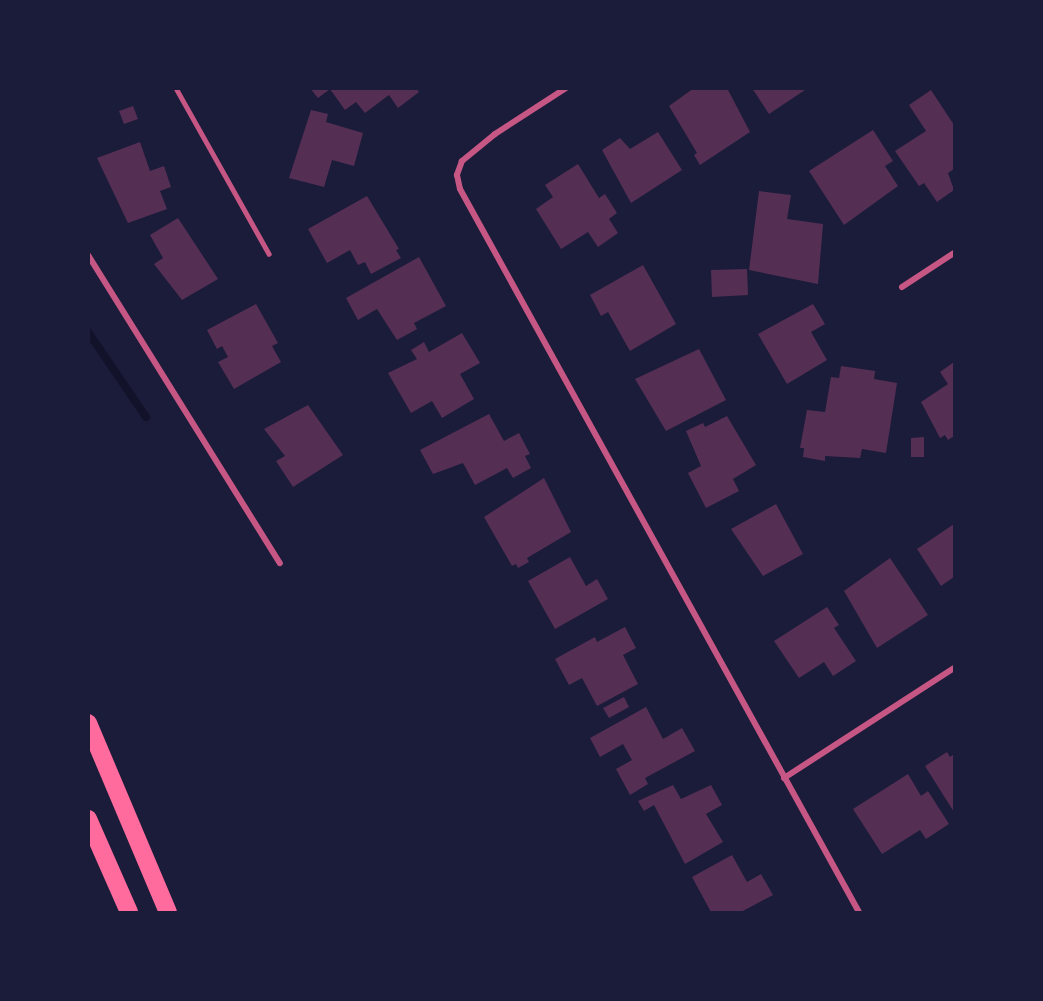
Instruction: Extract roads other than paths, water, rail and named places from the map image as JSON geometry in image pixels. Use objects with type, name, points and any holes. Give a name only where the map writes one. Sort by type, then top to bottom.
[{"type":"highway","points":[[88,723],[168,912]]},
{"type":"highway","points":[[88,819],[129,912]]},
{"type":"street","points":[[566,88],[476,149],[462,162],[457,175],[467,205],[859,912]]},
{"type":"street","points":[[902,287],[954,253]]},
{"type":"street","points":[[88,255],[280,563]]},
{"type":"street","points":[[784,778],[954,668]]},
{"type":"lane","points":[[176,88],[269,254]]},
{"type":"waterway","points":[[88,332],[146,417]]}]
